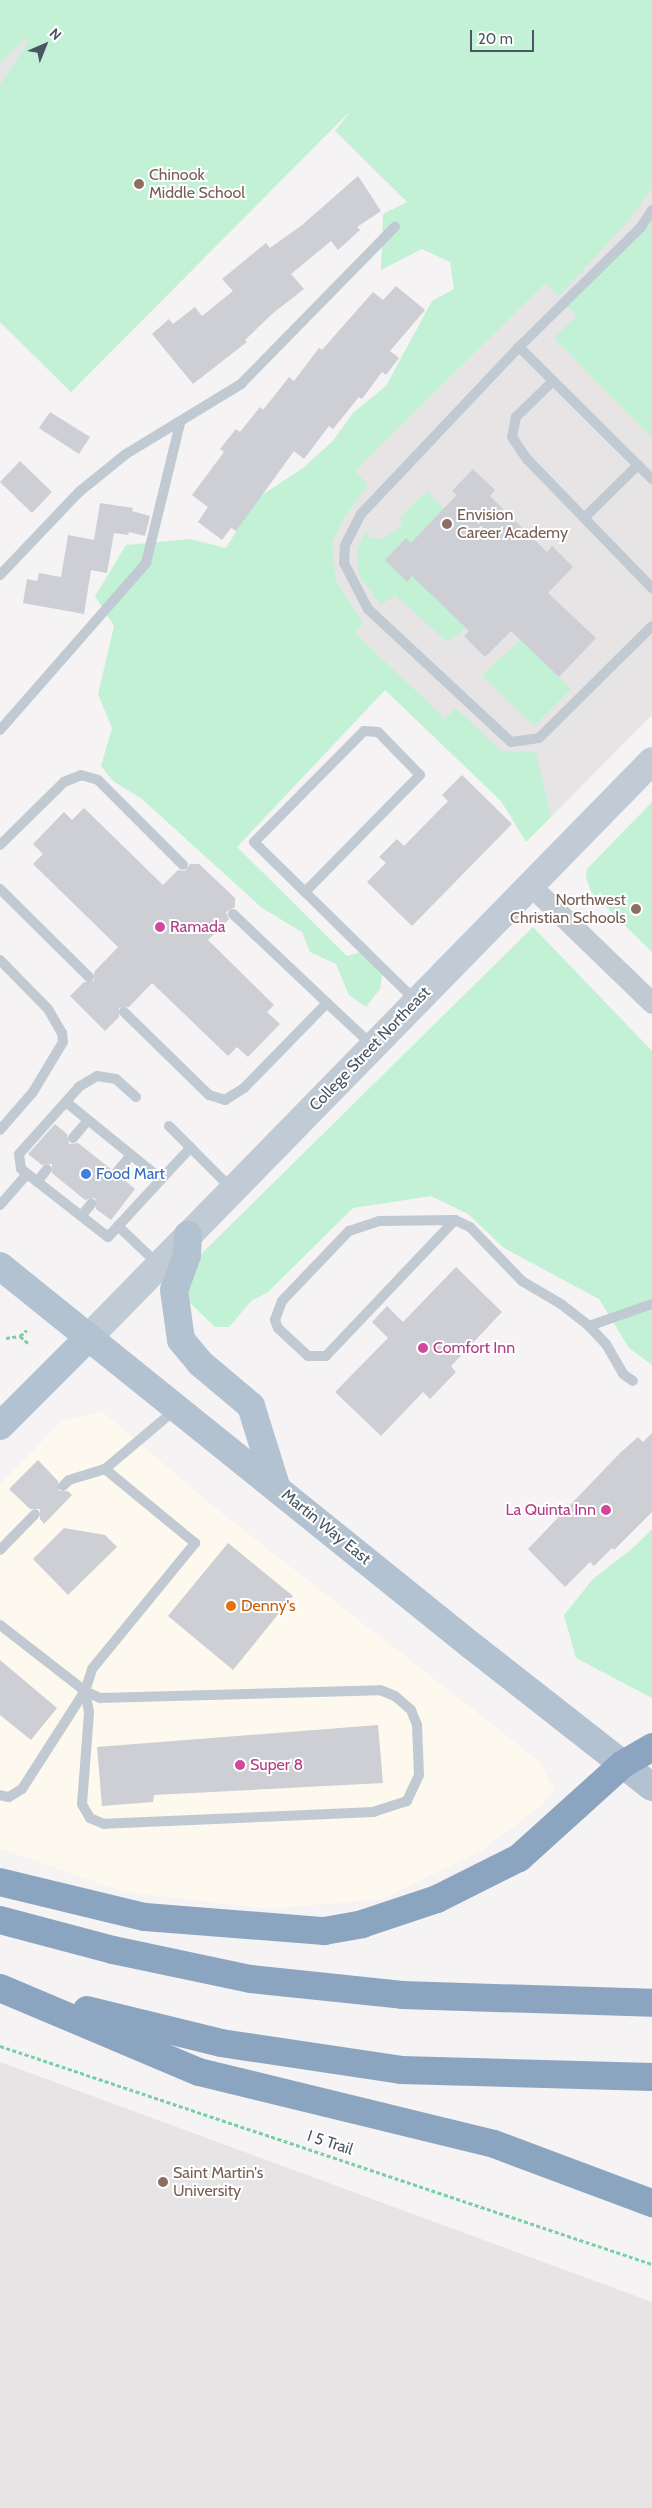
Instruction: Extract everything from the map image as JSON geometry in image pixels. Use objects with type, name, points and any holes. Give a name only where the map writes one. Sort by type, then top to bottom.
[{"type":"highway","points":[[0,1882],[145,1918],[324,1931],[362,1924],[437,1899],[520,1858],[623,1764],[652,1747]]},
{"type":"highway","points":[[0,1920],[113,1950],[251,1979],[402,1995],[652,2003]]},
{"type":"highway","points":[[4,1990],[222,2043],[401,2070],[652,2077]]},
{"type":"highway","points":[[4,1990],[199,2072],[494,2144],[652,2203]]},
{"type":"main road","points":[[188,1235],[187,1255],[174,1290],[181,1340],[200,1363],[251,1406],[276,1486]]},
{"type":"main road","name":"Martin Way East","points":[[0,1266],[276,1486],[472,1646],[652,1787]]},
{"type":"main road","points":[[0,1426],[89,1337]]},
{"type":"street","name":"College Street Northeast","points":[[89,1337],[652,762]]},
{"type":"street","points":[[530,885],[652,1004]]},
{"type":"lane","points":[[652,210],[641,227],[519,347],[361,514],[345,546],[344,563],[368,609],[511,742],[539,738],[652,626]]},
{"type":"lane","points":[[0,575],[79,492],[126,454],[180,423],[241,384],[395,227]]},
{"type":"lane","points":[[519,347],[652,479]]},
{"type":"lane","points":[[553,381],[516,417],[512,437],[527,459],[652,588]]},
{"type":"lane","points":[[0,730],[146,563],[180,423]]},
{"type":"lane","points":[[584,518],[638,465]]},
{"type":"lane","points":[[305,892],[420,775],[378,732],[364,731],[254,842],[416,1002]]},
{"type":"lane","points":[[0,845],[64,782],[81,775],[98,780],[183,866]]},
{"type":"lane","points":[[0,889],[89,977]]},
{"type":"lane","points":[[233,914],[373,1046]]},
{"type":"lane","points":[[0,960],[48,1009],[62,1033],[63,1042],[33,1092],[0,1130]]},
{"type":"lane","points":[[124,1012],[209,1095],[225,1100],[244,1088],[327,1003]]},
{"type":"lane","points":[[136,1097],[116,1079],[98,1076],[79,1087],[19,1154],[21,1169],[108,1237],[191,1147]]},
{"type":"lane","points":[[66,1102],[161,1179]]},
{"type":"lane","points":[[73,1138],[88,1120]]},
{"type":"lane","points":[[169,1126],[233,1190]]},
{"type":"lane","points":[[116,1173],[131,1155]]},
{"type":"lane","points":[[36,1182],[47,1169]]},
{"type":"lane","points":[[0,1205],[27,1174]]},
{"type":"lane","points":[[81,1216],[91,1204]]},
{"type":"lane","points":[[455,1220],[326,1356],[308,1356],[278,1328],[275,1320],[282,1301],[349,1231],[379,1221],[455,1220],[470,1227],[522,1281],[561,1304],[589,1326],[606,1344],[623,1374],[632,1381]]},
{"type":"lane","points":[[118,1226],[160,1265]]},
{"type":"lane","points":[[589,1326],[652,1304]]},
{"type":"lane","points":[[63,1486],[69,1480],[105,1469],[177,1408]]},
{"type":"lane","points":[[0,1795],[8,1798],[22,1790],[85,1691],[92,1669],[195,1543],[105,1469]]},
{"type":"lane","points":[[0,1550],[35,1514]]},
{"type":"lane","points":[[0,1625],[85,1691],[100,1698],[380,1690],[395,1696],[411,1710],[417,1725],[419,1775],[407,1801],[374,1812],[104,1824],[90,1818],[82,1804],[90,1712],[85,1691]]},
{"type":"path","points":[[6,1338],[20,1336],[27,1330]]},
{"type":"path","points":[[20,1336],[30,1345]]},
{"type":"path","name":"I 5 Trail","points":[[0,2046],[652,2264]]},
{"type":"shaded area","points":[[0,0],[652,0],[652,715],[535,833],[305,613],[303,468],[333,441],[353,413],[386,386],[517,258],[360,101],[71,392],[0,322]]},
{"type":"shaded area","points":[[103,1412],[214,1507],[540,1762],[554,1790],[541,1806],[481,1851],[382,1899],[267,1909],[126,1892],[0,1849],[0,1484],[62,1421]]},
{"type":"shaded area","name":"Saint Martin's University","points":[[0,2062],[652,2302],[652,2508],[0,2508]]},
{"type":"green space","points":[[0,0],[652,0],[652,188],[630,219],[559,296],[545,283],[355,471],[368,485],[344,517],[332,543],[336,581],[363,624],[355,633],[445,719],[456,708],[501,751],[536,752],[551,817],[526,842],[501,801],[385,690],[237,847],[347,956],[365,951],[383,969],[380,989],[366,1007],[349,995],[336,964],[310,952],[302,932],[262,908],[142,799],[113,781],[101,766],[112,728],[98,694],[114,626],[95,596],[126,545],[190,539],[226,548],[256,499],[303,468],[333,441],[353,413],[386,386],[432,301],[454,289],[450,262],[422,249],[381,270],[383,214],[407,202],[335,131],[352,109],[71,392],[0,322],[0,85],[28,42],[27,37],[0,63]]},
{"type":"green space","points":[[652,221],[652,437],[554,338],[577,315],[564,303],[641,227]]},
{"type":"green space","points":[[427,491],[444,508],[411,543],[407,539],[407,581],[412,576],[466,629],[447,642],[395,595],[381,605],[359,575],[357,551],[365,532],[371,538],[383,539],[403,524],[399,518]]},
{"type":"green space","points":[[521,640],[571,689],[534,726],[482,675]]},
{"type":"green space","name":"Northwest Christian Schools","points":[[652,802],[652,952],[591,892],[586,877],[587,869]]},
{"type":"green space","points":[[533,927],[652,1051],[652,1365],[629,1348],[599,1299],[504,1248],[468,1214],[431,1196],[353,1208],[267,1293],[251,1301],[229,1327],[215,1327],[185,1298],[194,1261]]},
{"type":"green space","points":[[652,1529],[652,1698],[576,1658],[564,1615],[593,1579],[634,1547]]},
{"type":"building","points":[[358,176],[381,211],[357,227],[360,230],[338,250],[331,241],[291,274],[304,289],[272,314],[245,340],[247,342],[193,384],[152,334],[169,319],[173,324],[195,307],[202,316],[233,291],[222,279],[266,243],[270,248],[302,225]]},
{"type":"building","points":[[396,286],[425,310],[390,351],[399,358],[386,375],[382,372],[362,399],[359,397],[333,429],[329,426],[304,459],[294,451],[236,531],[231,528],[222,540],[198,522],[208,507],[192,495],[224,452],[220,449],[236,429],[240,432],[260,407],[263,410],[289,377],[294,381],[319,348],[322,350],[373,292],[383,300]]},
{"type":"building","points":[[50,412],[90,437],[79,454],[39,428]]},
{"type":"building","points":[[20,461],[52,492],[32,513],[0,482]]},
{"type":"building","points":[[473,469],[495,490],[490,496],[547,552],[552,546],[573,567],[548,593],[596,638],[559,677],[511,631],[485,657],[464,636],[469,631],[412,576],[407,582],[385,560],[406,538],[411,543],[457,495],[452,491]]},
{"type":"building","points":[[100,503],[133,508],[132,511],[150,516],[145,536],[129,532],[128,535],[114,533],[107,573],[91,570],[84,614],[23,603],[27,579],[37,581],[39,573],[61,577],[68,535],[94,540]]},
{"type":"building","points":[[462,775],[512,824],[412,926],[367,882],[386,863],[379,857],[397,839],[404,846],[448,801],[442,795]]},
{"type":"building","name":"Ramada","points":[[84,808],[163,885],[178,870],[185,871],[190,864],[199,864],[235,898],[235,907],[226,912],[229,919],[208,940],[274,1005],[267,1012],[280,1024],[248,1057],[237,1047],[228,1056],[152,983],[129,1007],[119,1008],[119,1017],[105,1031],[70,996],[84,982],[94,981],[94,972],[118,947],[33,864],[43,854],[33,844],[64,812],[72,820]]},
{"type":"building","points":[[55,1124],[67,1134],[69,1144],[78,1143],[111,1169],[112,1179],[121,1177],[135,1189],[111,1220],[96,1209],[95,1198],[85,1200],[52,1173],[52,1164],[42,1165],[28,1154]]},
{"type":"building","name":"Comfort Inn","points":[[456,1267],[502,1312],[451,1366],[456,1372],[430,1399],[423,1392],[381,1436],[335,1392],[388,1338],[372,1322],[387,1306],[403,1322]]},
{"type":"building","name":"La Quinta Inn","points":[[652,1433],[652,1512],[614,1550],[612,1548],[594,1566],[590,1562],[565,1587],[528,1549],[620,1453],[638,1437],[643,1442]]},
{"type":"building","points":[[38,1460],[58,1481],[59,1491],[68,1491],[72,1495],[44,1524],[40,1519],[40,1509],[30,1509],[9,1489]]},
{"type":"building","points":[[64,1528],[105,1535],[117,1547],[68,1595],[33,1559]]},
{"type":"building","name":"Denny's","points":[[228,1543],[293,1596],[233,1670],[168,1616]]},
{"type":"building","points":[[0,1660],[57,1708],[31,1740],[0,1715]]},
{"type":"building","name":"Super 8","points":[[378,1725],[383,1783],[154,1795],[153,1802],[102,1806],[97,1747]]},
{"type":"place","name":"Chinook Middle School","points":[[139,184]]},
{"type":"place","name":"Envision Career Academy","points":[[447,524]]},
{"type":"place","name":"Northwest Christian Schools","points":[[636,909]]},
{"type":"place","name":"Ramada","points":[[160,927]]},
{"type":"place","name":"Food Mart","points":[[86,1174]]},
{"type":"place","name":"Comfort Inn","points":[[423,1348]]},
{"type":"place","name":"La Quinta Inn","points":[[606,1510]]},
{"type":"place","name":"Denny's","points":[[231,1606]]},
{"type":"place","name":"Super 8","points":[[240,1765]]},
{"type":"place","name":"Saint Martin's University","points":[[163,2182]]}]
